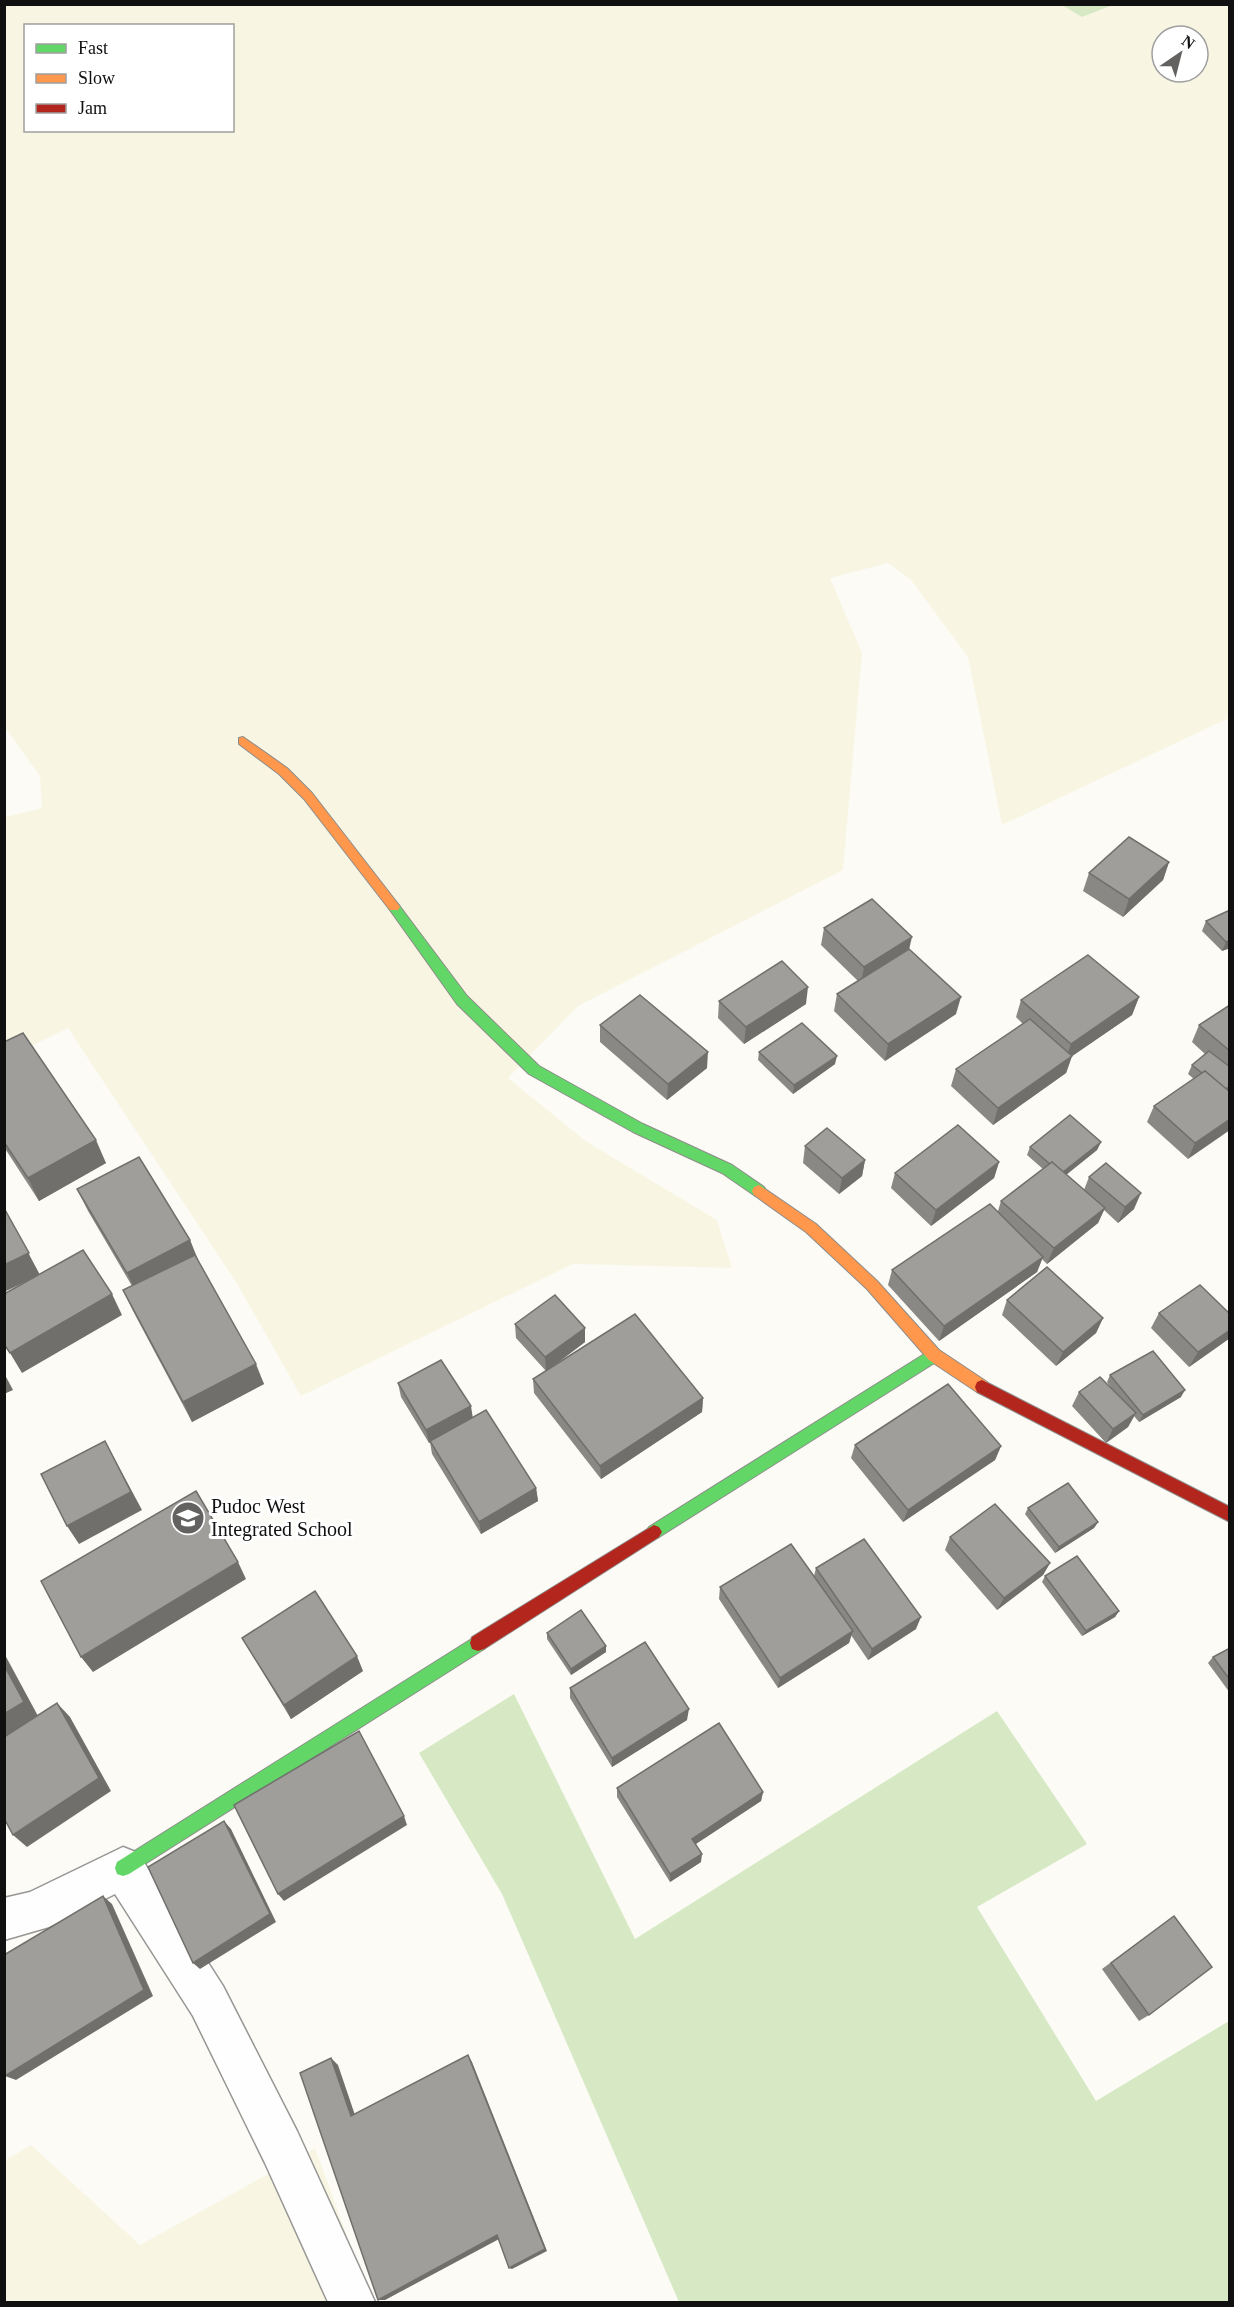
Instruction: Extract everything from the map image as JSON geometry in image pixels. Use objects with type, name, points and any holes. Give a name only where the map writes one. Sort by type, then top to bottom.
[{"type":"street","points":[[243,741],[284,771],[308,796],[363,864],[462,1000],[534,1070],[638,1128],[726,1169],[811,1228],[872,1285],[934,1355],[975,1383],[1230,1515]]},
{"type":"street","points":[[14,1924],[123,1868],[934,1355]]},
{"type":"street","points":[[123,1868],[208,2001],[281,2147],[351,2302]]},
{"type":"shaded area","points":[[1061,4],[1082,17],[1113,5],[1229,5],[1229,718],[1002,825],[968,657],[911,580],[888,563],[830,578],[862,653],[843,870],[578,1006],[508,1078],[587,1142],[717,1220],[732,1268],[573,1264],[301,1396],[236,1282],[68,1028],[5,1059],[5,817],[42,808],[40,776],[4,726],[5,5]]},
{"type":"shaded area","points":[[31,2145],[140,2245],[315,2148],[371,2302],[5,2302],[4,2161]]},
{"type":"green space","points":[[1062,5],[1113,5],[1082,17]]},
{"type":"green space","points":[[514,1694],[635,1939],[997,1711],[1087,1844],[977,1907],[1096,2101],[1229,2021],[1229,2302],[679,2302],[502,1894],[419,1753]]},
{"type":"building","points":[[1129,837],[1169,862],[1129,899],[1089,873]]},
{"type":"building","points":[[872,899],[912,937],[864,967],[824,928]]},
{"type":"building","points":[[1228,911],[1230,913],[1230,940],[1226,942],[1206,921]]},
{"type":"building","points":[[909,949],[961,997],[888,1044],[837,994]]},
{"type":"building","points":[[1088,955],[1139,997],[1071,1044],[1021,1000]]},
{"type":"building","points":[[782,961],[808,987],[746,1027],[719,1001]]},
{"type":"building","points":[[640,995],[708,1052],[668,1084],[600,1025]]},
{"type":"building","points":[[1230,1005],[1230,1051],[1199,1025]]},
{"type":"building","points":[[1030,1019],[1072,1056],[998,1108],[956,1069]]},
{"type":"building","points":[[802,1023],[837,1056],[794,1085],[759,1052]]},
{"type":"building","points":[[23,1033],[96,1140],[28,1178],[4,1142],[4,1042]]},
{"type":"building","points":[[1209,1051],[1230,1067],[1230,1086],[1226,1089],[1205,1071],[1202,1073],[1192,1065]]},
{"type":"building","points":[[1205,1071],[1230,1092],[1230,1119],[1195,1143],[1154,1106]]},
{"type":"building","points":[[1070,1115],[1101,1142],[1063,1172],[1030,1147]]},
{"type":"building","points":[[958,1125],[999,1162],[936,1210],[895,1173]]},
{"type":"building","points":[[827,1128],[865,1160],[842,1178],[805,1146]]},
{"type":"building","points":[[139,1157],[190,1240],[127,1273],[77,1189]]},
{"type":"building","points":[[1052,1162],[1105,1208],[1054,1248],[1001,1201]]},
{"type":"building","points":[[1106,1163],[1141,1193],[1125,1207],[1089,1177]]},
{"type":"building","points":[[990,1204],[1043,1257],[944,1326],[892,1270]]},
{"type":"building","points":[[4,1208],[29,1253],[4,1265]]},
{"type":"building","points":[[83,1250],[112,1294],[10,1353],[4,1344],[4,1294]]},
{"type":"building","points":[[195,1255],[256,1364],[183,1402],[123,1290]]},
{"type":"building","points":[[1047,1267],[1103,1318],[1063,1352],[1007,1300]]},
{"type":"building","points":[[1200,1285],[1230,1314],[1230,1330],[1198,1352],[1159,1313]]},
{"type":"building","points":[[555,1295],[585,1328],[545,1357],[515,1324]]},
{"type":"building","points":[[635,1314],[703,1398],[600,1466],[533,1379]]},
{"type":"building","points":[[1153,1351],[1185,1390],[1143,1415],[1110,1375]]},
{"type":"building","points":[[441,1360],[471,1406],[426,1430],[398,1383]]},
{"type":"building","points":[[1100,1377],[1136,1413],[1113,1429],[1079,1392]]},
{"type":"building","points":[[948,1384],[1001,1446],[908,1510],[855,1445]]},
{"type":"building","points":[[486,1410],[536,1488],[479,1522],[430,1441]]},
{"type":"building","points":[[105,1441],[131,1492],[67,1526],[41,1474]]},
{"type":"building","points":[[1068,1483],[1098,1522],[1059,1547],[1028,1508]]},
{"type":"building","points":[[196,1491],[238,1562],[81,1657],[41,1581]]},
{"type":"building","points":[[995,1504],[1050,1563],[1004,1598],[950,1537]]},
{"type":"building","points":[[864,1539],[921,1617],[872,1649],[816,1568]]},
{"type":"building","points":[[791,1544],[853,1631],[780,1678],[720,1587]]},
{"type":"building","points":[[1077,1556],[1119,1611],[1086,1631],[1045,1576]]},
{"type":"building","points":[[315,1591],[357,1656],[284,1705],[242,1638]]},
{"type":"building","points":[[581,1610],[606,1646],[571,1669],[547,1633]]},
{"type":"building","points":[[645,1642],[689,1709],[612,1758],[570,1688]]},
{"type":"building","points":[[1230,1648],[1230,1680],[1213,1657]]},
{"type":"building","points":[[4,1665],[24,1702],[4,1714]]},
{"type":"building","points":[[57,1703],[99,1778],[13,1835],[4,1818],[4,1737]]},
{"type":"building","points":[[719,1723],[763,1792],[692,1839],[702,1854],[670,1874],[617,1788]]},
{"type":"building","points":[[359,1731],[404,1816],[278,1894],[234,1805]]},
{"type":"building","points":[[224,1821],[270,1914],[193,1963],[148,1867]]},
{"type":"building","points":[[103,1896],[144,1990],[5,2076],[4,1955]]},
{"type":"building","points":[[1174,1916],[1212,1967],[1149,2015],[1111,1963]]},
{"type":"building","points":[[468,2055],[545,2249],[509,2268],[497,2235],[378,2300],[300,2073],[331,2058],[351,2116]]},
{"type":"traffic: fast","points":[[394,907],[462,1000],[534,1070],[638,1128],[727,1169],[759,1191]]},
{"type":"traffic: fast","points":[[654,1532],[934,1355]]},
{"type":"traffic: fast","points":[[123,1868],[478,1643]]},
{"type":"traffic: slow","points":[[243,741],[283,771],[308,796],[394,907]]},
{"type":"traffic: slow","points":[[759,1191],[811,1228],[872,1285],[934,1355],[982,1387]]},
{"type":"traffic: jam","points":[[982,1387],[1230,1515]]},
{"type":"traffic: jam","points":[[478,1643],[654,1532]]},
{"type":"place","name":"Pudoc West Integrated School","points":[[188,1518]]}]
